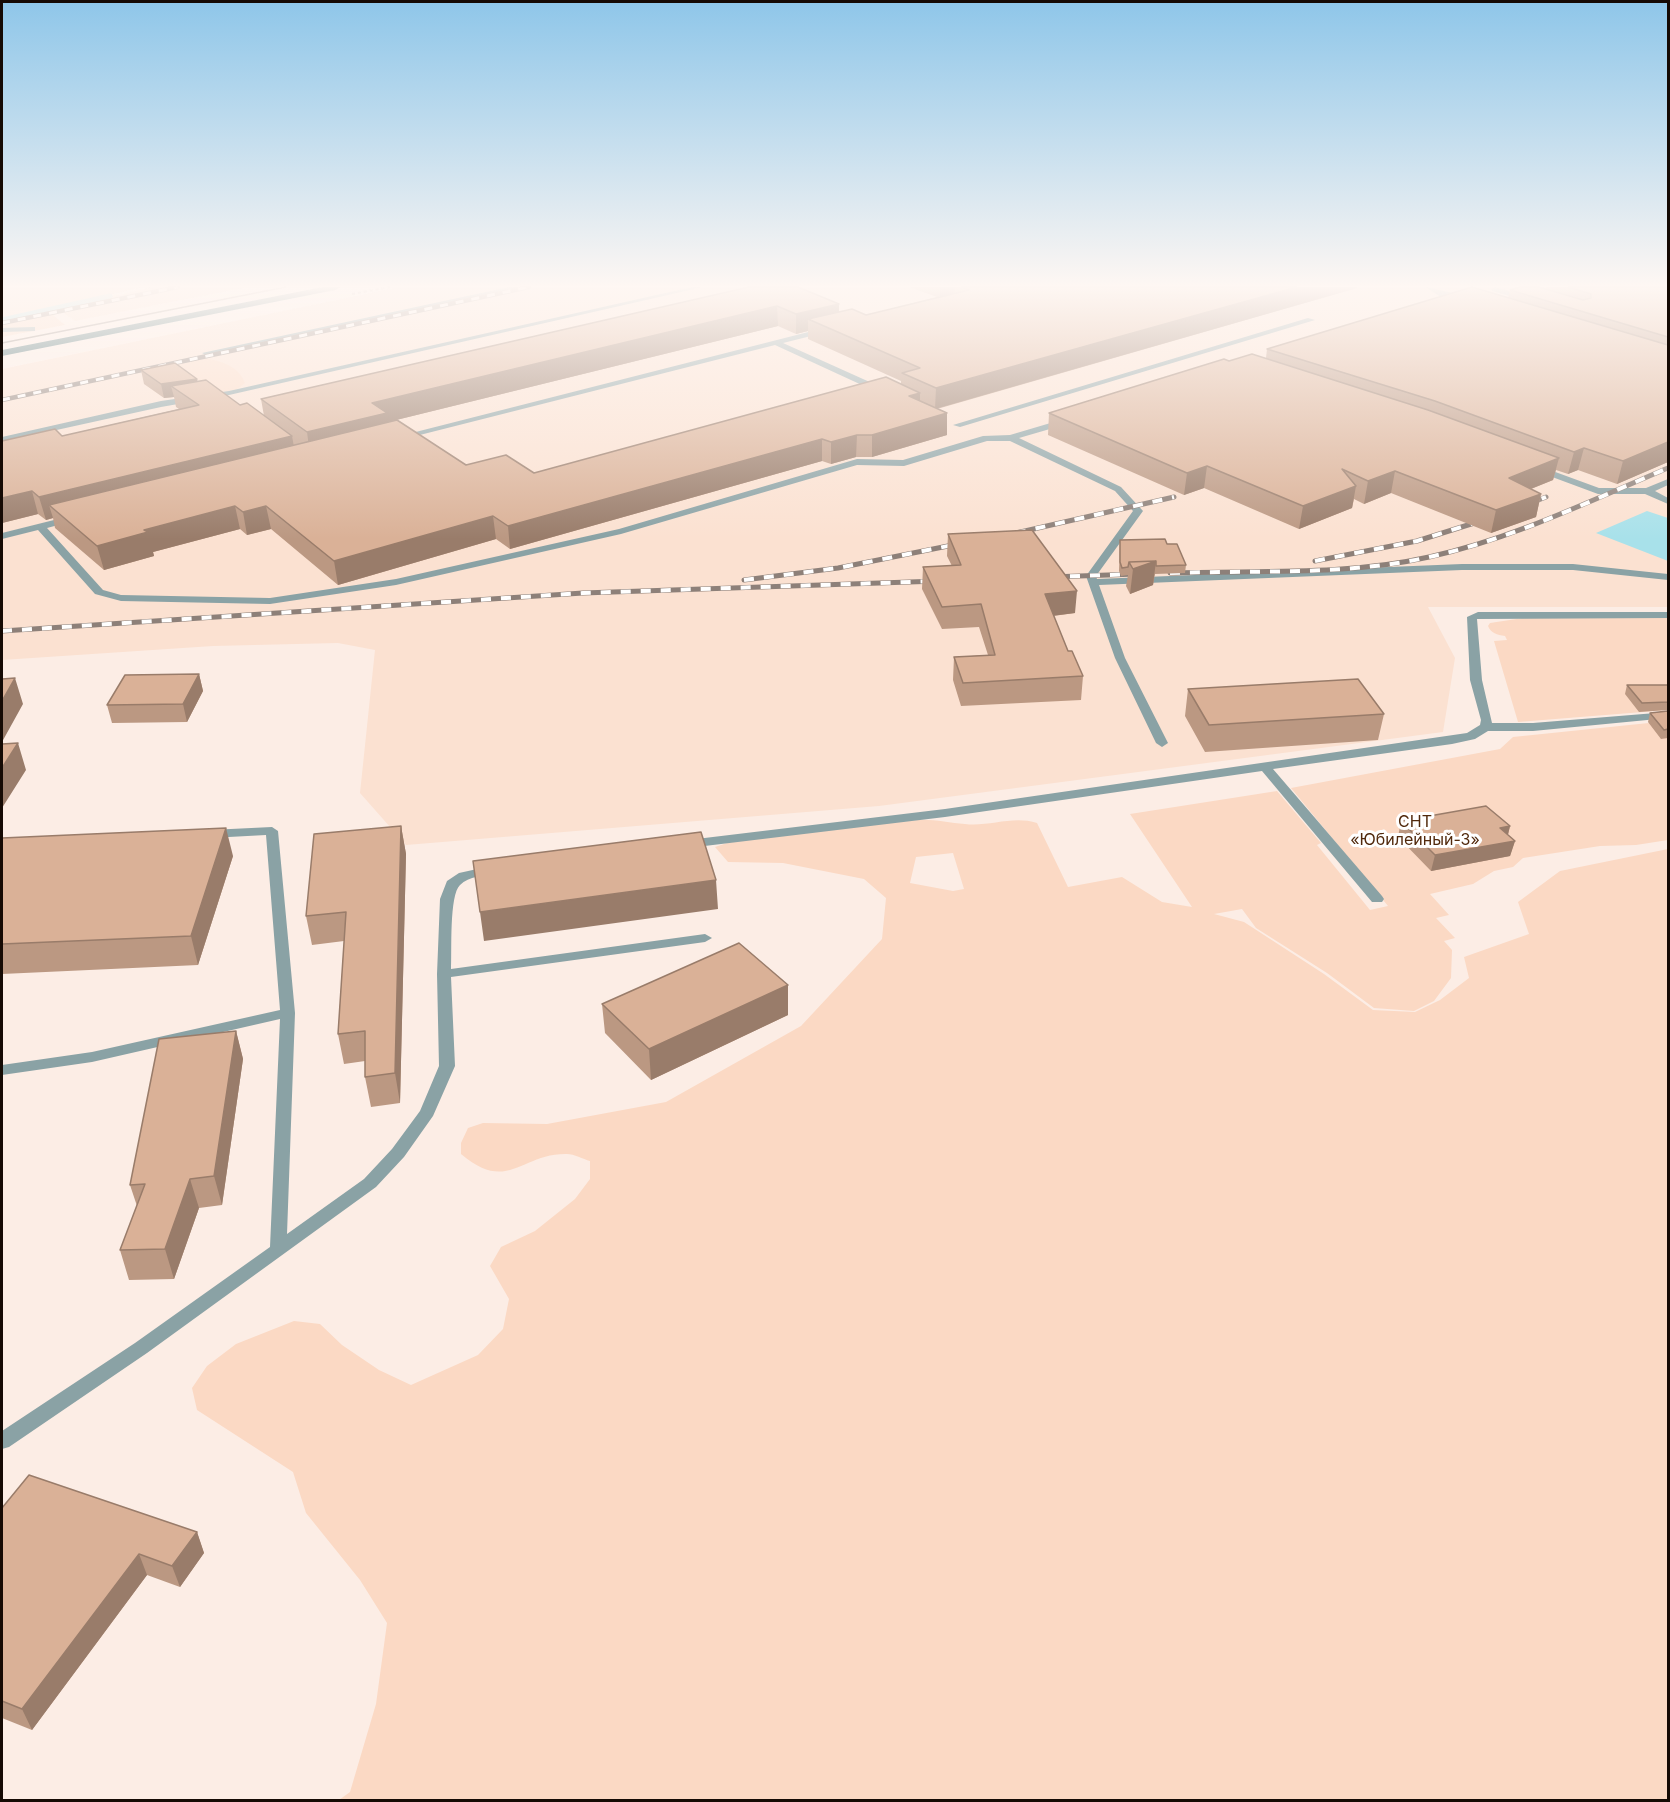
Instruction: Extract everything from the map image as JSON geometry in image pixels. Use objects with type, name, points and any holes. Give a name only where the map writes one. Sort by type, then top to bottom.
[{"type":"lane","points":[[2,441],[161,404],[220,394],[322,371]]},
{"type":"lane","points":[[388,440],[660,371]]},
{"type":"lane","points":[[839,371],[893,396]]},
{"type":"lane","points":[[957,425],[1139,371]]},
{"type":"lane","points":[[220,394],[228,401]]},
{"type":"lane","points":[[41,527],[99,592],[121,598],[270,601],[396,582],[621,531],[857,462],[904,463],[981,436],[1011,438],[1077,418]]},
{"type":"lane","points":[[946,420],[966,429]]},
{"type":"lane","points":[[1011,438],[1118,489],[1138,511],[1090,576],[1120,658],[1162,743]]},
{"type":"lane","points":[[1534,467],[1598,491],[1647,491],[1668,482]]},
{"type":"lane","points":[[1647,491],[1668,501]]},
{"type":"lane","points":[[2,536],[76,518]]},
{"type":"lane","points":[[1093,582],[1461,567],[1573,567],[1668,577]]},
{"type":"lane","points":[[1486,727],[1487,720],[1476,680],[1472,617],[1668,615]]},
{"type":"lane","points":[[673,846],[945,813],[1452,740],[1471,736],[1486,727],[1533,727],[1668,715]]},
{"type":"lane","points":[[1265,767],[1377,899]]},
{"type":"lane","points":[[190,835],[272,831],[288,1013],[278,1248]]},
{"type":"lane","points":[[2,1441],[141,1348],[370,1183],[398,1153],[427,1112],[447,1066],[444,974],[447,899],[452,884],[464,876],[503,868]]},
{"type":"lane","points":[[444,974],[705,938]]},
{"type":"lane","points":[[2,1070],[92,1056],[288,1013]]},
{"type":"shaded area","points":[[2,371],[1668,371],[1668,607],[1428,607],[1455,658],[1443,732],[879,806],[406,845],[360,793],[375,650],[338,643],[213,646],[2,660]]},
{"type":"green space","points":[[171,371],[237,371],[245,383],[236,390],[210,395]]},
{"type":"green space","points":[[1668,617],[1668,710],[1518,722],[1494,641],[1507,640],[1505,636],[1491,630],[1488,626],[1490,623],[1523,618]]},
{"type":"green space","name":"СНТ «Юбилейный-3»","points":[[1668,721],[1668,840],[1636,845],[1600,846],[1523,858],[1513,867],[1494,871],[1473,884],[1430,894],[1449,915],[1436,918],[1455,938],[1444,941],[1452,950],[1451,978],[1434,1001],[1414,1011],[1374,1008],[1327,973],[1256,928],[1242,909],[1214,914],[1244,922],[1324,974],[1373,1010],[1415,1012],[1440,1000],[1469,978],[1464,957],[1529,934],[1518,902],[1560,871],[1668,849],[1668,1800],[339,1800],[350,1792],[376,1704],[387,1623],[360,1580],[306,1513],[293,1472],[197,1410],[192,1388],[207,1366],[236,1344],[294,1321],[320,1324],[342,1345],[379,1370],[411,1385],[478,1355],[503,1329],[509,1299],[490,1266],[501,1247],[535,1231],[575,1199],[590,1179],[590,1161],[570,1154],[551,1155],[514,1169],[491,1171],[461,1154],[461,1143],[468,1128],[483,1123],[547,1124],[666,1102],[801,1026],[882,939],[886,898],[864,879],[783,863],[728,862],[715,847],[739,839],[917,820],[959,824],[1028,821],[1037,823],[1068,887],[1122,877],[1162,902],[1192,907],[1130,814],[1277,791],[1321,843],[1317,845],[1370,910],[1388,906],[1291,788],[1500,749],[1513,737]],"holes":[[[953,853],[964,889],[953,891],[910,883],[916,857]]]},
{"type":"water","points":[[1647,511],[1668,518],[1668,561],[1596,533]]},
{"type":"building","points":[[143,371],[186,371],[197,379],[161,384]]},
{"type":"building","points":[[383,371],[505,371],[372,403],[387,413],[307,432],[261,399]]},
{"type":"building","points":[[909,371],[996,371],[936,388],[902,373]]},
{"type":"building","points":[[1185,371],[1306,371],[1428,410],[1559,458],[1509,478],[1541,494],[1496,510],[1395,471],[1368,481],[1342,469],[1356,486],[1303,506],[1207,466],[1187,473],[1049,413]]},
{"type":"building","points":[[1338,371],[1668,371],[1668,442],[1623,461],[1584,448],[1574,452],[1435,401]]},
{"type":"building","points":[[886,377],[920,393],[909,396],[947,413],[872,435],[857,435],[831,442],[822,439],[508,526],[493,516],[334,561],[266,506],[243,512],[235,506],[144,530],[148,532],[97,546],[49,505],[397,420],[466,465],[506,455],[534,473]]},
{"type":"building","points":[[206,380],[240,405],[247,403],[292,436],[39,497],[32,491],[2,498],[2,441],[55,429],[62,436],[199,405],[171,386]]},
{"type":"building","points":[[1032,530],[1077,591],[1045,594],[1068,651],[1072,651],[1083,676],[963,683],[954,657],[995,655],[981,604],[942,607],[923,567],[961,565],[948,534]]},
{"type":"building","points":[[1165,539],[1167,544],[1177,544],[1186,565],[1156,566],[1156,561],[1129,562],[1128,567],[1122,568],[1120,540]]},
{"type":"building","points":[[1156,561],[1133,569],[1129,562]]},
{"type":"building","points":[[199,674],[183,704],[107,705],[125,675]]},
{"type":"building","points":[[15,678],[2,701],[2,679]]},
{"type":"building","points":[[1358,679],[1384,714],[1209,725],[1188,689]]},
{"type":"building","points":[[1627,685],[1668,685],[1668,702],[1642,703]]},
{"type":"building","points":[[1668,711],[1668,729],[1664,730],[1650,713]]},
{"type":"building","points":[[18,743],[2,768],[2,744]]},
{"type":"building","points":[[1486,806],[1510,826],[1500,828],[1515,841],[1435,855],[1401,821]]},
{"type":"building","points":[[401,826],[395,1073],[365,1077],[365,1031],[338,1034],[346,912],[306,916],[314,834]]},
{"type":"building","points":[[226,828],[191,936],[2,944],[2,838]]},
{"type":"building","points":[[701,832],[716,880],[480,912],[473,861]]},
{"type":"building","points":[[739,943],[788,985],[649,1049],[602,1004]]},
{"type":"building","points":[[236,1031],[214,1176],[190,1179],[165,1249],[120,1250],[145,1184],[130,1185],[159,1039]]},
{"type":"building","points":[[29,1475],[197,1532],[172,1566],[139,1554],[22,1709],[2,1701],[2,1508]]},
{"type":"railway","points":[[2,400],[137,371]]},
{"type":"railway","points":[[1170,573],[1333,570],[1429,557],[1521,530],[1668,468]]},
{"type":"railway","points":[[1016,533],[1174,497]]},
{"type":"railway","points":[[1523,506],[1546,497]]},
{"type":"railway","points":[[1315,561],[1417,541],[1487,519]]},
{"type":"railway","points":[[744,580],[838,568],[963,543]]},
{"type":"railway","points":[[1050,577],[1137,574]]},
{"type":"railway","points":[[2,631],[583,593],[939,581]]}]
